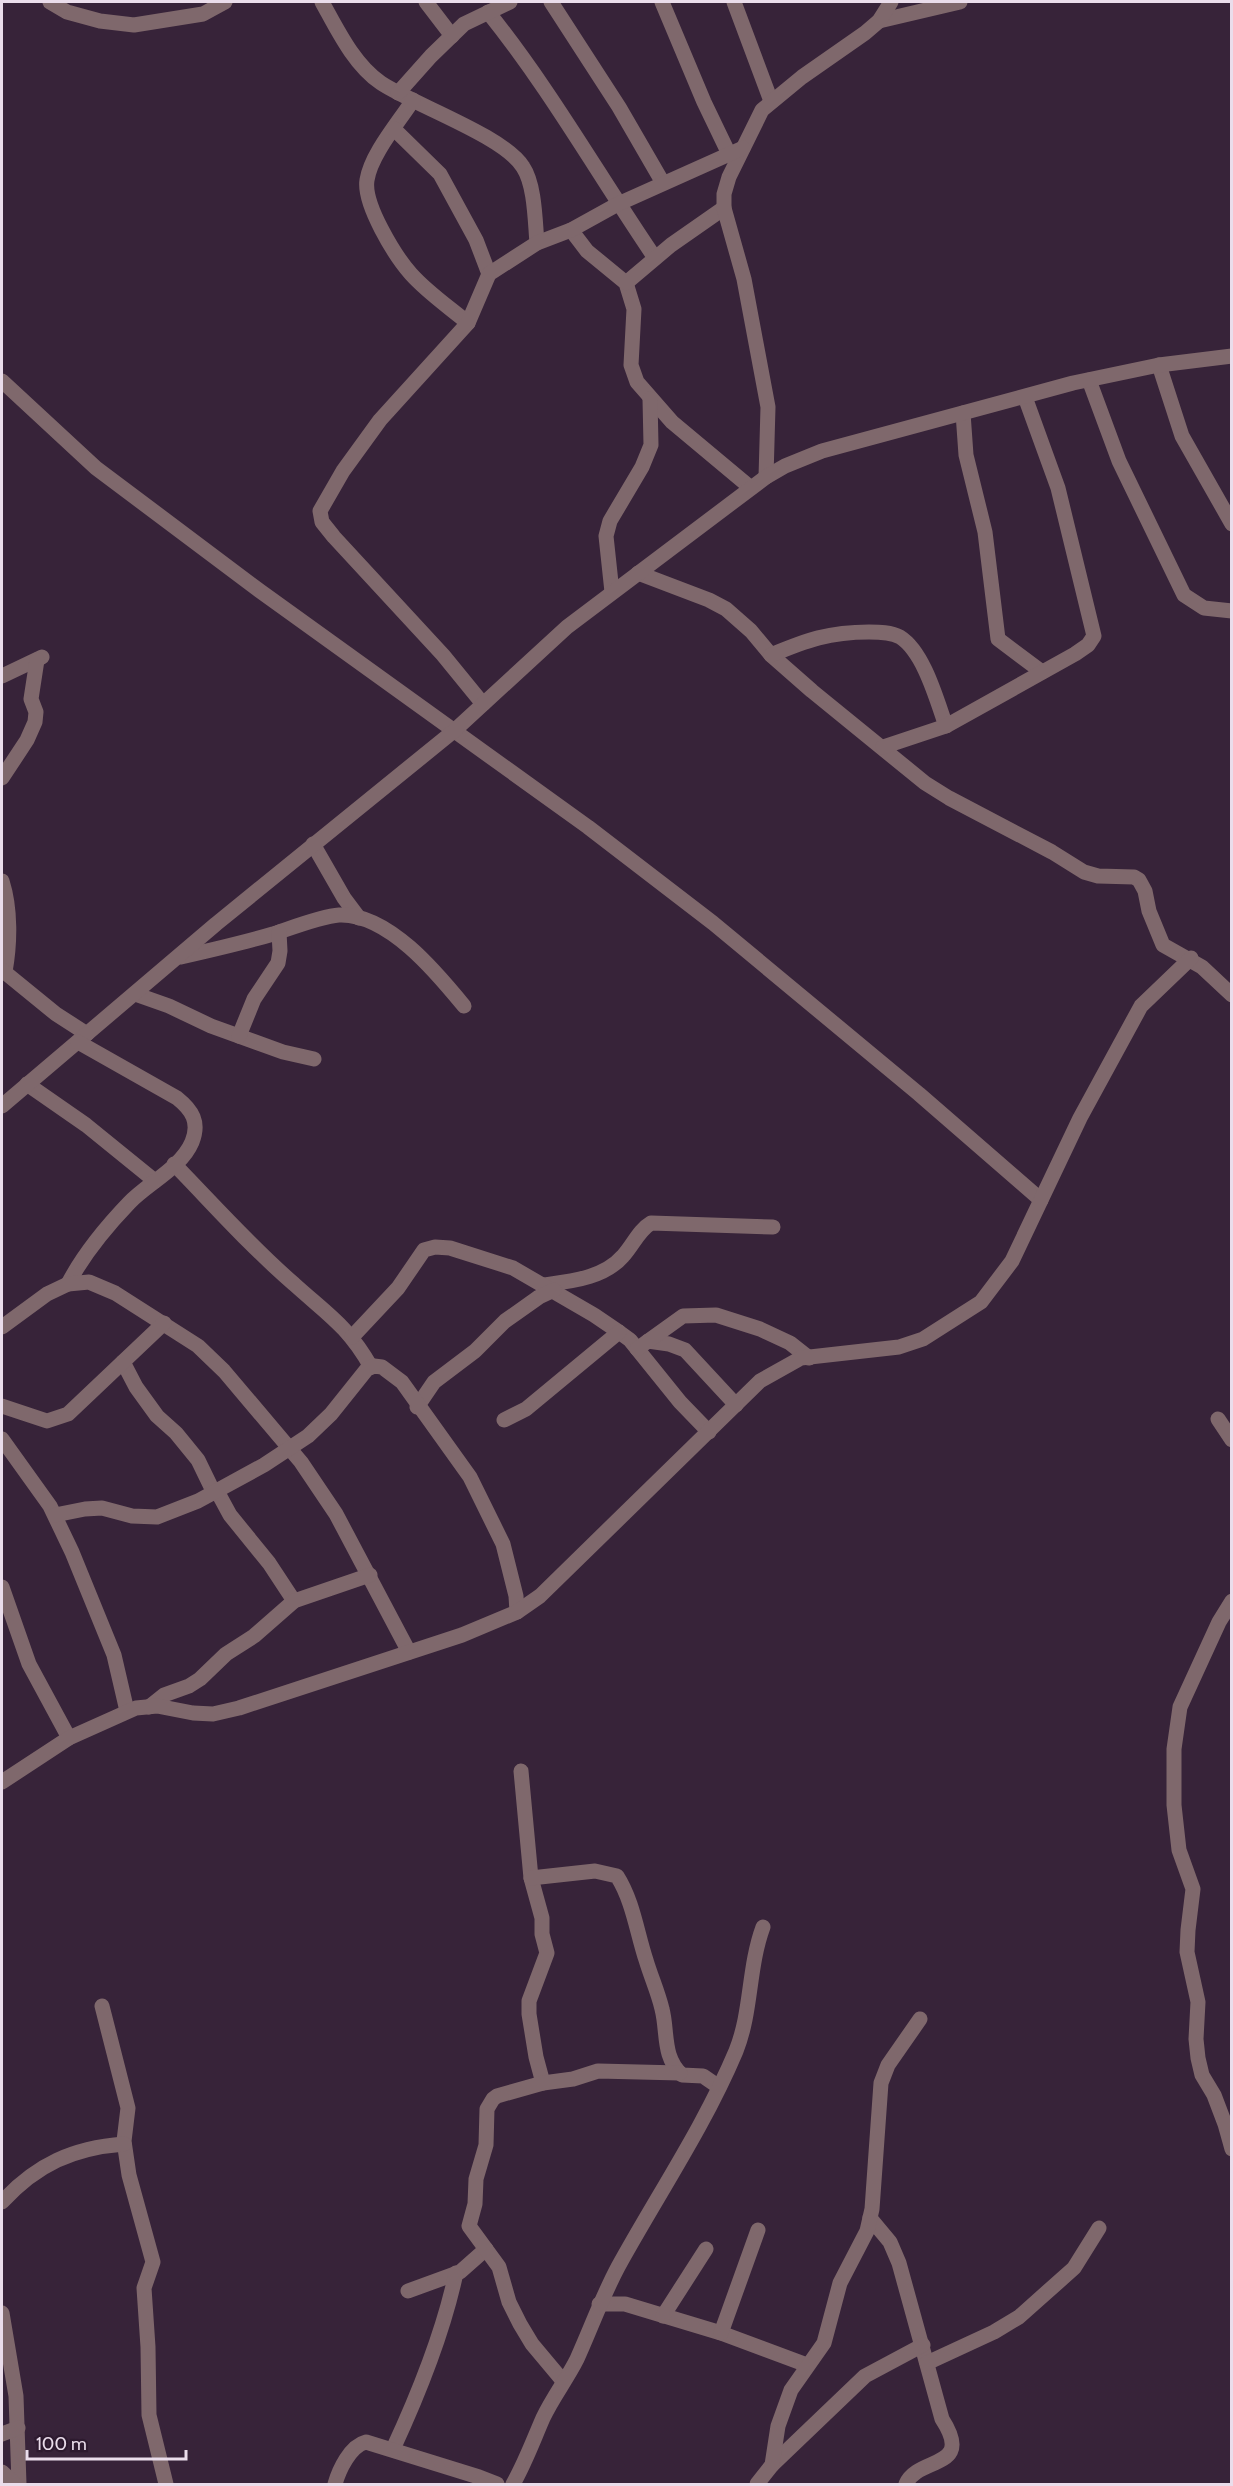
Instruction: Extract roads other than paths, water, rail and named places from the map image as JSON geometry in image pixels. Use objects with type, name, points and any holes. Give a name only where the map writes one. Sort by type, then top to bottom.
[{"type":"street","points":[[50,2],[67,12],[134,25],[225,2]]},
{"type":"street","points":[[322,2],[362,66],[379,82],[493,141],[516,157],[524,168],[529,184],[537,243]]},
{"type":"street","points":[[426,2],[452,36]]},
{"type":"street","points":[[398,93],[464,24],[510,2]]},
{"type":"street","points":[[551,2],[619,107],[663,183]]},
{"type":"street","points":[[662,2],[704,102],[736,151]]},
{"type":"street","points":[[734,2],[771,101]]},
{"type":"street","points":[[766,477],[768,407],[746,287],[724,208],[724,194],[736,151],[762,110],[879,21],[891,2]]},
{"type":"street","points":[[879,21],[960,2]]},
{"type":"street","points":[[488,12],[548,93],[655,258]]},
{"type":"street","points":[[413,100],[371,166],[366,181],[368,198],[393,248],[411,274],[468,323]]},
{"type":"street","points":[[394,129],[440,174],[476,240],[489,274]]},
{"type":"street","points":[[483,704],[443,655],[334,537],[322,522],[320,511],[343,471],[380,420],[468,323],[489,274],[537,243],[571,230],[618,204],[736,151]]},
{"type":"street","points":[[626,284],[655,258],[724,208]]},
{"type":"street","points":[[571,230],[587,251],[626,284],[634,309],[631,365],[637,382],[672,422],[751,488]]},
{"type":"street","points":[[2,1106],[313,844],[455,730],[567,627],[766,477],[785,466],[822,451],[963,412],[1159,364],[1232,356]]},
{"type":"street","points":[[1159,364],[1182,436],[1232,524]]},
{"type":"street","points":[[1089,380],[1119,460],[1184,595],[1204,608],[1232,611]]},
{"type":"street","points":[[2,381],[96,468],[260,591],[597,834],[713,924],[920,1094],[1041,1200]]},
{"type":"street","points":[[883,747],[946,726],[1088,645],[1094,636],[1059,488],[1025,397]]},
{"type":"street","points":[[612,592],[606,536],[610,521],[642,467],[651,445],[650,399]]},
{"type":"street","points":[[963,412],[966,455],[985,532],[998,639],[1042,672]]},
{"type":"street","points":[[638,573],[709,600],[726,609],[751,631],[771,655],[838,712],[925,783],[949,798],[1052,852],[1084,872],[1098,876],[1134,877],[1139,880],[1145,891],[1149,911],[1163,945],[1191,958],[1232,995]]},
{"type":"street","points":[[771,655],[822,636],[842,633],[889,633],[900,637],[913,649],[922,665],[946,726]]},
{"type":"street","points":[[2,676],[40,658],[32,699],[36,712],[35,722],[27,740],[2,778]]},
{"type":"street","points":[[313,844],[344,898],[359,918]]},
{"type":"street","points":[[2,881],[8,909],[8,955],[3,971],[83,1038],[157,1085],[191,1110],[196,1122],[192,1143],[174,1164],[129,1203],[91,1248],[68,1284]]},
{"type":"street","points":[[176,958],[339,915],[359,918],[381,927],[405,944],[435,970],[464,1006]]},
{"type":"street","points":[[239,1036],[254,999],[278,963],[279,932]]},
{"type":"street","points":[[2,1782],[69,1738],[127,1711],[149,1707],[213,1714],[239,1708],[462,1635],[517,1612],[540,1596],[649,1492],[681,1457],[710,1432],[760,1381],[779,1368],[801,1358],[899,1347],[941,1330],[981,1302],[1000,1281],[1012,1261],[1090,1096],[1141,1006],[1191,958]]},
{"type":"street","points":[[135,994],[169,1006],[211,1026],[284,1052],[314,1059]]},
{"type":"street","points":[[27,1084],[86,1125],[155,1181]]},
{"type":"street","points":[[174,1164],[294,1285],[329,1312],[352,1337],[371,1367]]},
{"type":"street","points":[[417,1407],[434,1382],[475,1350],[504,1320],[549,1288],[600,1274],[620,1259],[641,1230],[651,1223],[773,1227]]},
{"type":"street","points":[[352,1337],[390,1297],[424,1250],[450,1248],[513,1268],[643,1345],[680,1402],[710,1432]]},
{"type":"street","points":[[2,1328],[47,1294],[68,1284],[89,1282],[115,1293],[198,1346],[225,1371],[290,1449],[336,1514],[409,1652]]},
{"type":"street","points":[[643,1345],[683,1316],[716,1315],[760,1329],[790,1343],[809,1358]]},
{"type":"street","points":[[2,1406],[47,1421],[68,1414],[164,1323]]},
{"type":"street","points":[[504,1420],[526,1408],[619,1332]]},
{"type":"street","points":[[643,1345],[669,1344],[685,1350],[735,1406]]},
{"type":"street","points":[[123,1362],[136,1387],[157,1416],[188,1446],[230,1515],[269,1563],[294,1601]]},
{"type":"street","points":[[55,1515],[85,1509],[102,1509],[132,1516],[157,1517],[172,1513],[215,1492],[290,1449],[331,1414],[354,1384],[371,1367],[382,1367],[402,1382],[417,1407],[470,1478],[503,1544],[516,1596],[517,1612]]},
{"type":"street","points":[[1218,1419],[1232,1440]]},
{"type":"street","points":[[2,1439],[55,1515],[114,1655],[127,1711]]},
{"type":"street","points":[[149,1707],[164,1695],[189,1686],[200,1679],[226,1654],[254,1636],[294,1601],[370,1575]]},
{"type":"street","points":[[3,1595],[29,1664],[69,1738]]},
{"type":"street","points":[[1232,1601],[1219,1622],[1180,1707],[1174,1749],[1174,1805],[1179,1850],[1193,1889],[1187,1952],[1198,2002],[1196,2039],[1198,2058],[1202,2075],[1214,2095],[1232,2149]]},
{"type":"street","points":[[521,1771],[531,1878],[542,1918],[542,1934],[547,1953],[529,2001],[536,2057],[543,2083]]},
{"type":"street","points":[[531,1878],[595,1871],[617,1876],[631,1905],[663,2012],[666,2044],[671,2061],[680,2073]]},
{"type":"street","points":[[513,2484],[525,2465],[544,2417],[590,2331],[599,2304],[719,2087],[736,2050],[746,2021],[753,1963],[763,1927]]},
{"type":"street","points":[[102,2006],[128,2108],[124,2144],[135,2200],[153,2262],[144,2288],[149,2415],[166,2484]]},
{"type":"street","points":[[772,2465],[778,2426],[791,2390],[824,2343],[832,2318],[835,2296],[857,2252],[870,2218],[881,2083],[888,2065],[920,2019]]},
{"type":"street","points":[[563,2381],[532,2344],[509,2302],[499,2267],[469,2226],[475,2204],[476,2179],[486,2145],[487,2109],[497,2096],[543,2083],[573,2079],[598,2072],[680,2073],[686,2076],[703,2076],[719,2087]]},
{"type":"street","points":[[2,2202],[20,2184],[58,2158],[99,2146],[124,2144]]},
{"type":"street","points":[[870,2218],[890,2242],[899,2263],[942,2419],[951,2433],[952,2447],[947,2455],[913,2475],[906,2484]]},
{"type":"street","points":[[927,2363],[994,2332],[1019,2316],[1074,2268],[1099,2228]]},
{"type":"street","points":[[721,2333],[758,2230]]},
{"type":"street","points":[[408,2290],[456,2273],[486,2249]]},
{"type":"street","points":[[663,2316],[706,2249]]},
{"type":"street","points":[[393,2449],[421,2386],[440,2333],[456,2273]]},
{"type":"street","points":[[599,2304],[625,2304],[721,2333],[807,2365]]},
{"type":"street","points":[[2,2313],[11,2357],[18,2428],[16,2484]]},
{"type":"street","points":[[757,2484],[772,2465],[865,2376],[922,2345]]},
{"type":"street","points":[[2,2434],[18,2428]]},
{"type":"street","points":[[335,2484],[342,2468],[360,2444],[366,2442],[497,2484]]},
{"type":"street","points":[[2,2472],[16,2484]]}]
